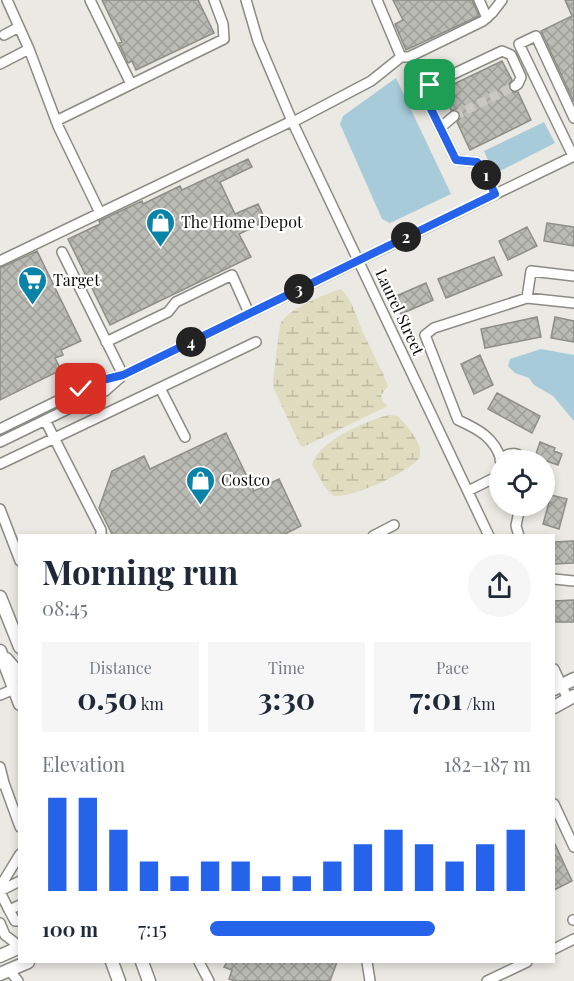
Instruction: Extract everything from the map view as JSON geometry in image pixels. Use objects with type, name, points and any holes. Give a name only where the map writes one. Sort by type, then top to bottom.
[{"type":"main road","points":[[0,597],[18,642]]},
{"type":"main road","points":[[0,652],[18,673]]},
{"type":"main road","points":[[0,652],[17,690]]},
{"type":"main road","points":[[557,687],[574,679]]},
{"type":"main road","points":[[555,706],[571,698]]},
{"type":"main road","points":[[0,956],[18,948]]},
{"type":"main road","points":[[4,972],[26,963]]},
{"type":"main road","points":[[112,963],[119,981]]},
{"type":"main road","points":[[142,963],[149,981]]},
{"type":"street","points":[[7,0],[29,49],[56,121],[100,213]]},
{"type":"street","points":[[90,0],[131,84]]},
{"type":"street","points":[[56,121],[224,39],[223,24],[214,0]]},
{"type":"street","name":"Laurel Street","points":[[246,0],[258,41],[293,121],[488,534]]},
{"type":"street","points":[[377,0],[401,57]]},
{"type":"street","points":[[479,0],[487,18]]},
{"type":"street","points":[[0,261],[293,121],[371,81],[401,57],[409,57],[487,18],[502,0]]},
{"type":"street","points":[[4,35],[19,27]]},
{"type":"street","points":[[0,429],[98,381],[123,375],[574,156],[519,44],[537,36],[574,118],[560,127]]},
{"type":"street","points":[[0,63],[29,49]]},
{"type":"street","points":[[495,194],[484,170],[477,162],[456,160],[428,103],[427,92],[430,85],[502,51],[511,55],[521,77],[515,86]]},
{"type":"street","points":[[440,128],[454,116]]},
{"type":"street","points":[[62,252],[123,375]]},
{"type":"street","points":[[527,298],[531,271],[574,276]]},
{"type":"street","points":[[106,342],[168,312],[176,302],[232,275],[249,313]]},
{"type":"street","points":[[498,450],[480,430],[458,420],[425,335],[434,328],[527,298],[574,303]]},
{"type":"street","points":[[0,464],[256,342]]},
{"type":"street","points":[[0,442],[105,391],[123,375]]},
{"type":"street","points":[[160,388],[185,437]]},
{"type":"street","points":[[45,420],[92,510],[101,534]]},
{"type":"street","points":[[468,491],[489,479]]},
{"type":"street","points":[[0,509],[18,556]]},
{"type":"street","points":[[518,516],[516,526],[518,534]]},
{"type":"street","points":[[377,534],[394,525]]},
{"type":"street","points":[[555,579],[574,581]]},
{"type":"street","points":[[557,687],[571,698]]},
{"type":"street","points":[[0,695],[17,690]]},
{"type":"street","points":[[0,767],[2,784],[18,822]]},
{"type":"street","points":[[555,806],[574,847]]},
{"type":"street","points":[[0,890],[18,858]]},
{"type":"street","points":[[0,890],[18,882]]},
{"type":"street","points":[[0,890],[15,921],[18,921]]},
{"type":"street","points":[[9,910],[18,906]]},
{"type":"street","points":[[0,923],[5,935],[18,947]]},
{"type":"street","points":[[555,948],[574,939]]},
{"type":"street","points":[[201,963],[208,981]]},
{"type":"street","points":[[368,963],[370,981]]},
{"type":"street","points":[[487,981],[525,963]]},
{"type":"street","points":[[4,972],[18,981]]},
{"type":"green space","points":[[341,289],[352,305],[388,386],[381,395],[383,402],[388,406],[303,447],[274,389],[280,325],[283,319],[297,308]]},
{"type":"green space","points":[[388,415],[398,416],[419,445],[420,456],[416,462],[394,476],[365,489],[340,496],[330,493],[312,465],[316,456],[344,433]]},
{"type":"water","points":[[396,78],[451,194],[390,223],[382,219],[340,124],[343,116]]},
{"type":"water","points":[[544,122],[555,143],[494,174],[484,151]]},
{"type":"water","points":[[541,349],[574,355],[574,421],[553,396],[534,385],[529,378],[515,373],[508,366],[510,359]]},
{"type":"building","points":[[102,0],[198,0],[214,33],[136,70],[132,61],[128,63],[119,43],[122,42]]},
{"type":"building","points":[[393,0],[472,0],[479,16],[406,50],[395,24],[403,20]]},
{"type":"building","points":[[565,0],[574,0],[574,102],[541,31],[572,16]]},
{"type":"building","points":[[502,61],[512,80],[509,89],[518,92],[531,120],[470,150],[457,122],[460,118],[459,112],[451,110],[441,90]]},
{"type":"building","name":"The Home Depot","points":[[248,159],[252,167],[220,182],[235,214],[258,204],[266,221],[239,234],[251,257],[110,325],[68,239],[100,224],[99,221],[142,201],[143,204],[180,186],[182,190]]},
{"type":"building","points":[[547,223],[574,227],[574,246],[544,241]]},
{"type":"building","points":[[527,227],[537,246],[508,260],[499,241]]},
{"type":"building","name":"Target","points":[[37,251],[81,341],[61,350],[63,355],[55,358],[61,370],[0,400],[0,268]]},
{"type":"building","points":[[494,257],[502,275],[446,298],[438,279]]},
{"type":"building","points":[[426,283],[433,300],[401,314],[394,297]]},
{"type":"building","points":[[537,317],[541,337],[485,348],[481,329]]},
{"type":"building","points":[[555,317],[574,321],[574,342],[551,338]]},
{"type":"building","points":[[480,355],[493,385],[474,394],[461,364]]},
{"type":"building","points":[[497,393],[540,416],[532,433],[488,409]]},
{"type":"building","points":[[226,433],[254,491],[279,479],[301,526],[285,534],[112,534],[99,508],[112,471],[144,456],[150,469]]},
{"type":"building","points":[[540,442],[555,448],[554,450],[537,450]]},
{"type":"building","points":[[555,451],[562,454],[558,465],[555,464]]},
{"type":"building","points":[[555,496],[567,499],[559,529],[543,524],[545,516],[555,516]]},
{"type":"building","points":[[574,541],[574,563],[555,564],[555,542]]},
{"type":"building","points":[[574,600],[574,622],[555,622],[555,601]]},
{"type":"building","points":[[555,844],[572,881],[555,890]]},
{"type":"building","points":[[226,963],[337,963],[330,981],[235,981],[229,979],[232,970],[224,967]]},
{"type":"tunnel","points":[[454,116],[515,86]]},
{"type":"place","name":"The Home Depot","points":[[160,248]]},
{"type":"place","name":"Target","points":[[32,306]]},
{"type":"place","name":"Costco","points":[[200,506]]},
{"type":"route","points":[[81,389],[98,381],[123,375],[495,194],[484,170],[477,162],[456,160],[428,103],[427,92],[430,85]]}]
